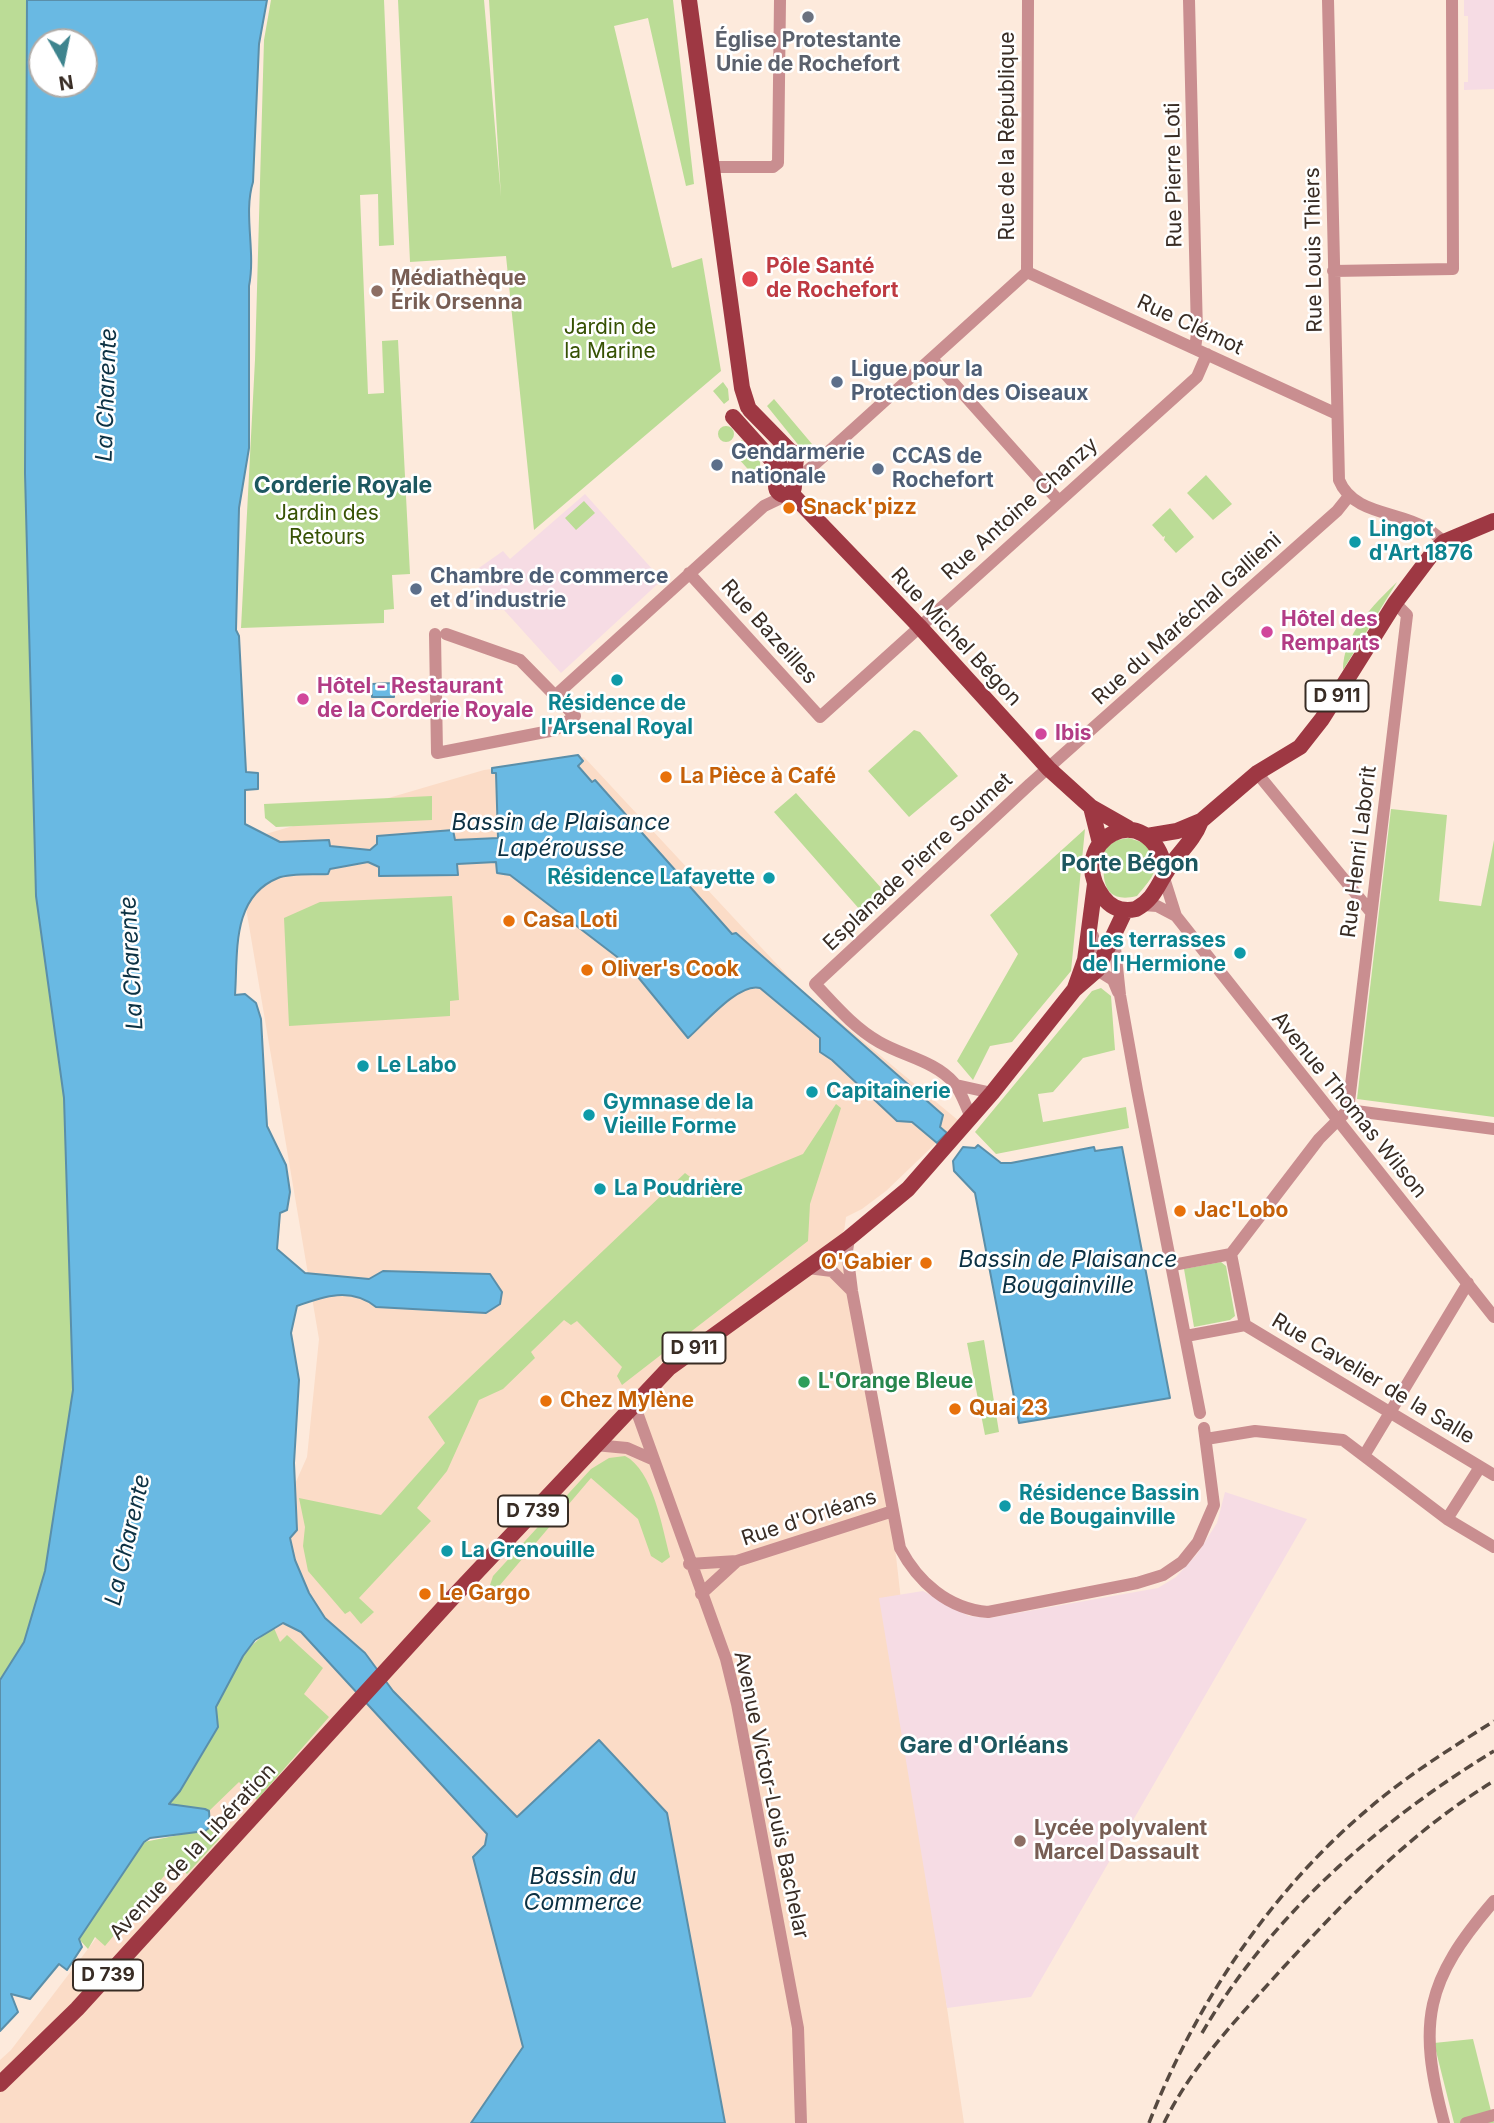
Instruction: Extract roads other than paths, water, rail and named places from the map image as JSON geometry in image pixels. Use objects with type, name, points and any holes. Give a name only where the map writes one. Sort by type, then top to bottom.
[{"type":"main road","points":[[689,0],[712,167]]},
{"type":"main road","name":"Rue Michel Bégon","points":[[712,167],[742,388],[741,411],[788,475],[919,626],[1049,769],[1091,807],[1128,828]]},
{"type":"main road","name":"D 911","points":[[1147,836],[1177,831],[1201,821],[1257,773],[1300,747],[1322,719],[1395,603],[1444,542],[1494,521]]},
{"type":"main road","points":[[1091,807],[1100,843]]},
{"type":"main road","name":"D 911","points":[[1165,875],[1194,839],[1201,821]]},
{"type":"main road","points":[[1128,828],[1147,836],[1161,853],[1165,875],[1143,905],[1125,911],[1110,904],[1095,884],[1093,858],[1100,843],[1116,832],[1128,828]]},
{"type":"main road","name":"D 911","points":[[1074,990],[1085,960],[1095,884]]},
{"type":"main road","name":"D 911","points":[[595,1445],[669,1368],[823,1255],[846,1244],[934,1161],[1074,990],[1097,970],[1125,911]]},
{"type":"main road","name":"Avenue de la Libération","points":[[0,2084],[77,2009],[595,1445]]},
{"type":"street","points":[[712,167],[773,167],[778,163],[780,0]]},
{"type":"street","name":"Rue de la République","points":[[1027,272],[1028,0]]},
{"type":"street","name":"Rue Pierre Loti","points":[[1189,0],[1197,333],[1201,352]]},
{"type":"street","name":"Rue Louis Thiers","points":[[1328,0],[1336,414],[1339,480],[1349,496]]},
{"type":"street","points":[[1333,271],[1453,269],[1452,0]]},
{"type":"street","points":[[556,695],[764,506],[788,475],[821,456],[1027,272]]},
{"type":"street","name":"Rue Clémot","points":[[1027,272],[1336,414]]},
{"type":"street","name":"Rue Antoine Chanzy","points":[[820,717],[1197,377],[1201,352]]},
{"type":"street","points":[[932,359],[1058,500]]},
{"type":"street","points":[[788,475],[821,456]]},
{"type":"street","points":[[1349,496],[1376,510],[1426,527],[1444,542]]},
{"type":"street","name":"Rue du Maréchal Gallieni","points":[[1049,769],[1337,511],[1349,496]]},
{"type":"street","name":"Rue Bazeilles","points":[[689,573],[820,717]]},
{"type":"street","name":"Rue Henri Laborit","points":[[1348,1110],[1407,615],[1395,603]]},
{"type":"street","points":[[440,634],[520,660],[556,695],[575,716],[555,730],[437,753],[440,634]]},
{"type":"street","name":"Esplanade Pierre Soumet","points":[[956,1085],[932,1066],[879,1042],[852,1023],[814,984],[1049,769]]},
{"type":"street","points":[[1257,773],[1370,911]]},
{"type":"street","name":"Avenue Thomas Wilson","points":[[1165,875],[1176,916],[1494,1317]]},
{"type":"street","points":[[1143,905],[1157,906],[1176,916]]},
{"type":"street","name":"D 911","points":[[1090,909],[1097,970]]},
{"type":"street","points":[[1111,943],[1115,948],[1120,995],[1200,1413]]},
{"type":"street","points":[[1097,970],[1112,981],[1120,995]]},
{"type":"street","points":[[956,1085],[992,1093]]},
{"type":"street","points":[[956,1085],[969,1120]]},
{"type":"street","points":[[1173,1265],[1231,1254],[1319,1139],[1348,1110],[1494,1129]]},
{"type":"street","points":[[846,1244],[852,1291],[900,1548],[911,1568],[924,1583],[968,1610],[988,1612],[1137,1583],[1163,1575],[1182,1562],[1208,1525],[1214,1505],[1205,1433],[1255,1431],[1343,1440],[1447,1519],[1494,1547]]},
{"type":"street","points":[[1186,1336],[1245,1325],[1231,1254]]},
{"type":"street","points":[[823,1255],[832,1271],[852,1291]]},
{"type":"street","points":[[808,1268],[832,1271]]},
{"type":"street","points":[[1364,1454],[1468,1283]]},
{"type":"street","name":"Rue Cavelier de la Salle","points":[[1245,1325],[1494,1475]]},
{"type":"street","name":"Avenue Victor-Louis Bachelar","points":[[634,1405],[689,1564],[726,1659],[737,1704],[798,2028],[801,2123]]},
{"type":"street","points":[[595,1445],[627,1448],[652,1459]]},
{"type":"street","name":"Rue Cavelier de la Salle","points":[[1447,1519],[1480,1467]]},
{"type":"street","name":"Rue d'Orléans","points":[[689,1564],[737,1561],[894,1511]]},
{"type":"street","name":"Rue d'Orléans","points":[[701,1594],[737,1561]]},
{"type":"street","points":[[1444,2123],[1429,2053],[1431,2010],[1436,1990],[1452,1954],[1494,1901]]},
{"type":"street","points":[[1466,2123],[1494,2115]]},
{"type":"water","points":[[27,0],[267,0],[259,44],[253,182],[249,207],[249,448],[239,508],[236,630],[239,636],[246,772],[258,773],[258,789],[245,790],[245,824],[280,842],[329,840],[330,846],[370,850],[377,844],[377,836],[453,830],[455,840],[498,838],[496,773],[492,773],[492,768],[578,755],[583,761],[578,766],[592,782],[595,780],[732,934],[736,933],[943,1115],[940,1127],[947,1133],[937,1143],[912,1122],[897,1121],[820,1052],[820,1038],[760,988],[742,991],[732,997],[688,1038],[629,966],[510,875],[497,873],[496,862],[457,864],[458,875],[379,876],[379,867],[368,862],[330,869],[328,874],[283,876],[263,887],[252,898],[240,928],[235,995],[245,994],[256,1003],[261,1019],[267,1126],[286,1165],[290,1192],[287,1210],[280,1213],[277,1249],[305,1273],[369,1279],[383,1271],[490,1274],[502,1292],[500,1304],[486,1313],[376,1307],[367,1301],[347,1295],[317,1299],[297,1306],[291,1333],[299,1380],[294,1463],[297,1530],[290,1538],[295,1560],[309,1593],[325,1618],[365,1653],[393,1691],[517,1817],[599,1740],[667,1813],[725,2123],[471,2123],[523,2047],[473,1857],[485,1845],[487,1834],[301,1632],[283,1623],[255,1640],[243,1656],[216,1707],[218,1727],[180,1791],[169,1804],[209,1811],[210,1827],[205,1831],[150,1838],[144,1842],[79,1939],[82,1947],[67,1970],[59,1964],[30,1999],[11,1994],[18,2012],[0,2031],[0,1680],[24,1642],[45,1571],[73,1390],[64,1098],[36,896],[25,473]]},
{"type":"water","points":[[394,683],[394,697],[372,697],[372,684]]},
{"type":"water","name":"Bassin de Plaisance Bougainville","points":[[978,1145],[1001,1163],[1094,1147],[1095,1151],[1122,1147],[1170,1398],[1019,1423],[975,1193],[954,1171],[953,1161],[963,1147],[975,1148]]},
{"type":"railway","points":[[1149,2123],[1189,2036],[1213,1994],[1239,1953],[1298,1877],[1332,1842],[1397,1786],[1494,1721]]},
{"type":"railway","points":[[1202,2033],[1261,1949],[1294,1910],[1331,1874],[1410,1808],[1494,1751]]},
{"type":"railway","points":[[1164,2123],[1188,2081],[1217,2043],[1329,1919],[1407,1845],[1494,1781]]},
{"type":"place","name":"Église Protestante Unie de Rochefort","points":[[808,17]]},
{"type":"place","name":"Pôle Santé de Rochefort","points":[[750,279]]},
{"type":"place","name":"Médiathèque Érik Orsenna","points":[[377,291]]},
{"type":"place","name":"Ligue pour la Protection des Oiseaux","points":[[837,382]]},
{"type":"place","name":"Gendarmerie nationale","points":[[717,465]]},
{"type":"place","name":"CCAS de Rochefort","points":[[878,469]]},
{"type":"place","name":"Snack'pizz","points":[[789,508]]},
{"type":"place","name":"Lingot d'Art 1876","points":[[1355,542]]},
{"type":"place","name":"Chambre de commerce et d’industrie","points":[[416,589]]},
{"type":"place","name":"Hôtel des Remparts","points":[[1267,632]]},
{"type":"place","name":"Résidence de l'Arsenal Royal","points":[[617,680]]},
{"type":"place","name":"Hôtel - Restaurant de la Corderie Royale","points":[[303,699]]},
{"type":"place","name":"Ibis","points":[[1041,734]]},
{"type":"place","name":"La Pièce à Café","points":[[666,777]]},
{"type":"place","name":"Résidence Lafayette","points":[[769,878]]},
{"type":"place","name":"Casa Loti","points":[[509,921]]},
{"type":"place","name":"Les terrasses de l'Hermione","points":[[1240,953]]},
{"type":"place","name":"Oliver's Cook","points":[[587,970]]},
{"type":"place","name":"Le Labo","points":[[363,1066]]},
{"type":"place","name":"Capitainerie","points":[[812,1092]]},
{"type":"place","name":"Gymnase de la Vieille Forme","points":[[589,1115]]},
{"type":"place","name":"La Poudrière","points":[[600,1189]]},
{"type":"place","name":"Jac'Lobo","points":[[1180,1211]]},
{"type":"place","name":"O'Gabier","points":[[926,1263]]},
{"type":"place","name":"L'Orange Bleue","points":[[804,1382]]},
{"type":"place","name":"Chez Mylène","points":[[546,1401]]},
{"type":"place","name":"Quai 23","points":[[955,1409]]},
{"type":"place","name":"Résidence Bassin de Bougainville","points":[[1005,1506]]},
{"type":"place","name":"La Grenouille","points":[[447,1551]]},
{"type":"place","name":"Le Gargo","points":[[425,1594]]},
{"type":"place","name":"Lycée polyvalent Marcel Dassault","points":[[1020,1841]]},
{"type":"district","name":"Corderie Royale","points":[[343,486]]},
{"type":"district","name":"Porte Bégon","points":[[1130,864]]},
{"type":"district","name":"Gare d'Orléans","points":[[984,1746]]},
{"type":"park label","name":"Jardin de la Marine","points":[[610,340]]},
{"type":"park label","name":"Jardin des Retours","points":[[327,526]]},
{"type":"water label","name":"La Charente","points":[[107,395]]},
{"type":"water label","name":"Bassin de Plaisance Lapérousse","points":[[561,836]]},
{"type":"water label","name":"La Charente","points":[[132,963]]},
{"type":"water label","name":"La Charente","points":[[128,1540]]},
{"type":"water label","name":"Bassin du Commerce","points":[[583,1890]]}]
